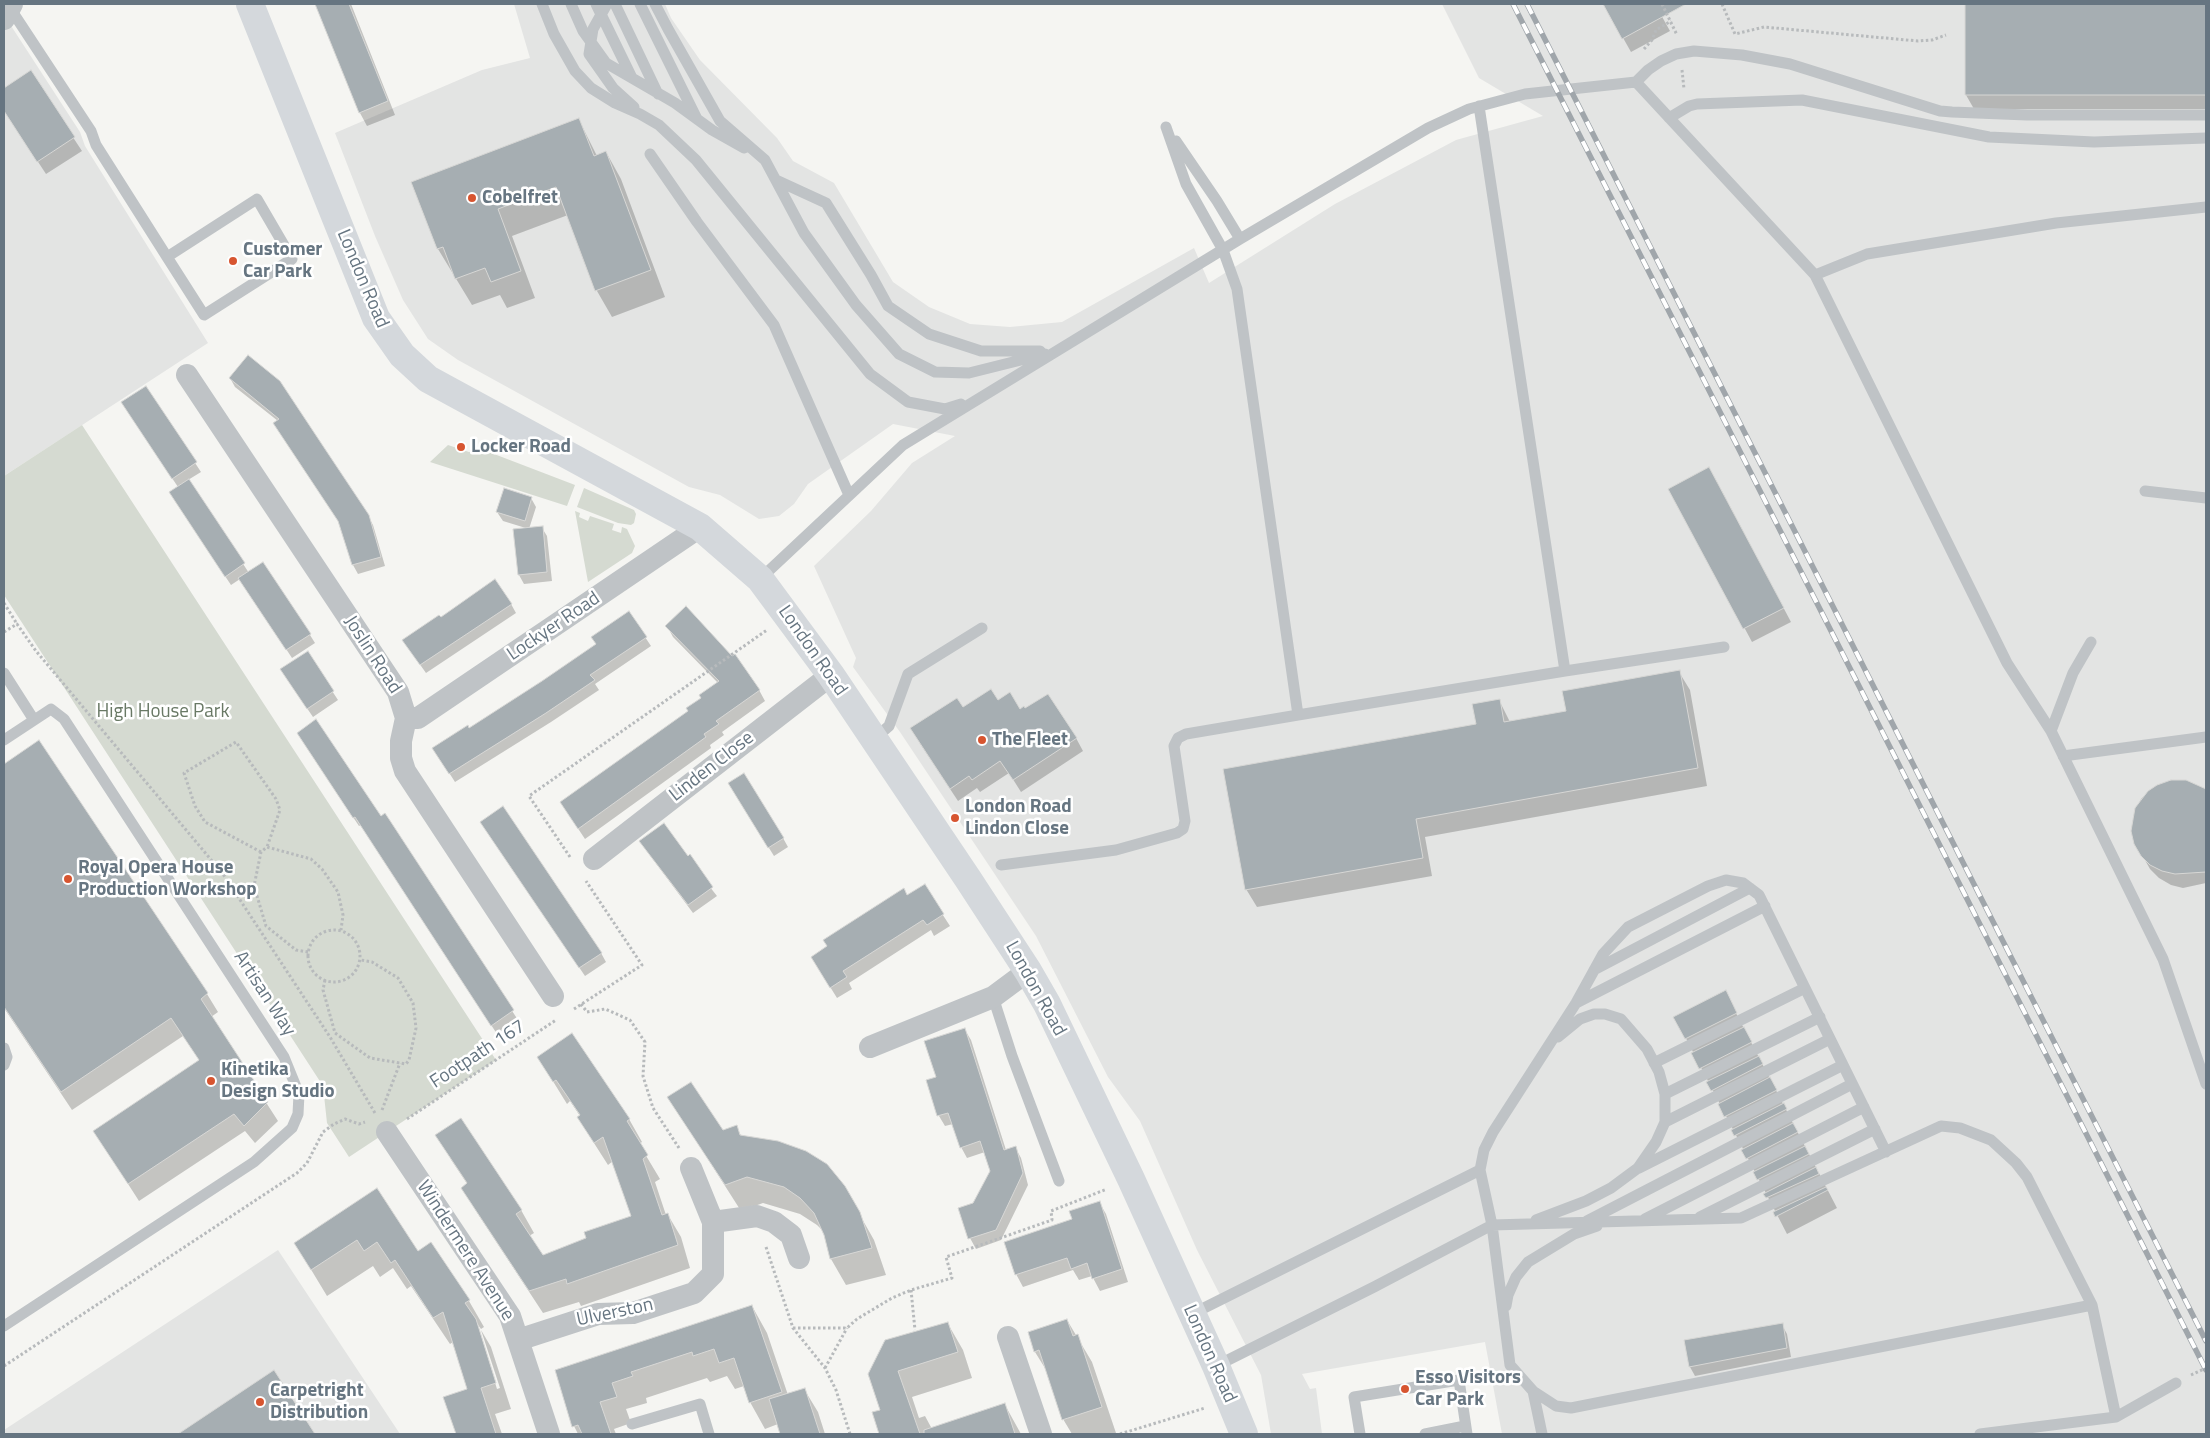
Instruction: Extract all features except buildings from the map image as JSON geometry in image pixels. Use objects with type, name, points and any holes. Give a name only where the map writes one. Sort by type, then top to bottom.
[{"type":"street","name":"London Road","points":[[250,4],[376,318],[402,355],[414,368],[436,384],[700,527],[760,579],[831,675],[1028,971],[1047,1004],[1131,1179],[1216,1366],[1244,1434]]},
{"type":"street","name":"Joslin Road","points":[[187,375],[398,692],[406,718],[401,741],[401,758],[405,771],[553,996]]},
{"type":"street","name":"Lockyer Road","points":[[406,718],[418,718],[700,527]]},
{"type":"street","name":"Linden Close","points":[[594,859],[831,675]]},
{"type":"street","points":[[870,1048],[993,997],[1028,971]]},
{"type":"street","name":"Windermere Avenue","points":[[382,1124],[510,1316],[549,1434]]},
{"type":"street","name":"Ulverston","points":[[518,1340],[598,1314],[633,1313],[694,1293],[714,1274],[714,1222],[691,1168]]},
{"type":"street","points":[[714,1222],[757,1216],[774,1222],[792,1235],[799,1258]]},
{"type":"street","points":[[1008,1337],[1041,1434]]},
{"type":"lane","points":[[542,4],[554,34],[575,71],[591,88],[615,103],[659,125],[696,160],[870,374],[908,402],[945,409],[977,400]]},
{"type":"lane","points":[[571,4],[583,30],[606,63],[765,160]]},
{"type":"lane","points":[[607,4],[598,9],[589,54],[613,88],[640,114]]},
{"type":"lane","points":[[615,4],[658,94]]},
{"type":"lane","points":[[640,4],[697,119]]},
{"type":"lane","points":[[655,4],[720,120],[765,160],[804,233],[856,305],[899,354],[935,372],[969,373],[1056,351]]},
{"type":"lane","points":[[598,9],[632,78]]},
{"type":"lane","points":[[8,10],[91,131],[96,145],[204,315],[292,259],[257,199],[168,257]]},
{"type":"lane","points":[[760,579],[903,445],[1240,239],[1428,128],[1468,109],[1526,94],[1636,82],[1648,70],[1680,53],[1694,51],[1742,55],[1790,64],[1952,112],[2027,115],[2206,114]]},
{"type":"lane","points":[[1636,82],[1815,275],[2007,663],[2051,731],[2162,959],[2206,1084]]},
{"type":"lane","points":[[1669,118],[1692,105],[1802,100],[1963,133],[2033,140],[2094,142],[2206,138]]},
{"type":"lane","points":[[1479,106],[1565,672]]},
{"type":"lane","points":[[1240,239],[1217,201],[1166,127],[1186,184],[1223,250],[1237,289],[1298,715]]},
{"type":"lane","points":[[650,154],[697,222],[774,325],[849,495]]},
{"type":"lane","points":[[776,180],[826,203],[888,306],[930,334],[981,351],[1056,351]]},
{"type":"lane","points":[[1815,275],[1867,254],[2056,223],[2206,206]]},
{"type":"lane","points":[[2145,491],[2206,498]]},
{"type":"lane","points":[[874,739],[889,726],[908,674],[982,628]]},
{"type":"lane","points":[[2051,731],[2073,673],[2091,642]]},
{"type":"lane","points":[[1001,865],[1116,850],[1178,833],[1183,829],[1185,821],[1174,746],[1178,738],[1186,734],[1724,647]]},
{"type":"lane","points":[[4,673],[34,720],[4,740]]},
{"type":"lane","name":"Artisan Way","points":[[4,1326],[254,1162],[292,1128],[298,1114],[299,1094],[284,1057],[64,719],[51,709],[34,720]]},
{"type":"lane","points":[[2063,756],[2206,737]]},
{"type":"lane","points":[[1886,1152],[1759,895],[1743,883],[1726,880],[1708,886],[1628,927],[1603,954],[1592,971],[1576,1003],[1542,1053],[1493,1132],[1484,1150],[1480,1170],[1492,1225],[1510,1365],[1534,1391],[1556,1406],[1571,1408],[2092,1305]]},
{"type":"lane","points":[[1592,971],[1750,888]]},
{"type":"lane","points":[[1576,1003],[1765,906]]},
{"type":"lane","points":[[1654,1063],[1805,988]]},
{"type":"lane","points":[[993,997],[1012,1056],[1059,1181]]},
{"type":"lane","points":[[1542,1053],[1580,1019],[1594,1014],[1605,1014],[1620,1019],[1647,1049],[1659,1072],[1665,1094],[1665,1122],[1656,1142],[1638,1168]]},
{"type":"lane","points":[[1665,1094],[1820,1017]]},
{"type":"lane","points":[[1665,1122],[1830,1039]]},
{"type":"lane","points":[[4,1048],[7,1057],[4,1064]]},
{"type":"lane","points":[[1526,1224],[1586,1201],[1611,1188],[1638,1168],[1843,1065]]},
{"type":"lane","points":[[1584,1222],[1852,1084]]},
{"type":"lane","points":[[1641,1221],[1864,1107]]},
{"type":"lane","points":[[1216,1366],[1365,1292],[1492,1225],[1741,1218],[1941,1126],[1960,1128],[1991,1140],[2016,1163],[2027,1177],[2092,1305],[2116,1417]]},
{"type":"lane","points":[[1695,1220],[1875,1129]]},
{"type":"lane","points":[[1192,1314],[1480,1170]]},
{"type":"lane","points":[[1505,1317],[1508,1295],[1516,1277],[1528,1262],[1574,1234],[1611,1222]]},
{"type":"lane","points":[[1360,1434],[1354,1397],[1459,1380],[1466,1430],[1425,1434]]},
{"type":"lane","points":[[1980,1434],[2116,1417],[2176,1383]]},
{"type":"lane","points":[[1534,1391],[1542,1434]]},
{"type":"lane","points":[[632,1424],[700,1404],[709,1434]]},
{"type":"path","points":[[1662,4],[1678,37],[1685,95],[1692,105]]},
{"type":"path","points":[[1722,4],[1734,34],[1768,27],[1918,41],[1930,41],[1946,35]]},
{"type":"path","points":[[1640,53],[1651,41],[1656,30],[1671,21]]},
{"type":"path","points":[[4,603],[36,651],[223,874],[330,1037],[382,1124]]},
{"type":"path","points":[[4,632],[17,624]]},
{"type":"path","points":[[261,852],[205,822],[195,806],[184,774],[236,742],[276,798],[280,810],[267,847],[261,852],[254,886],[266,926],[296,950],[308,952]]},
{"type":"path","points":[[267,847],[311,859],[322,869],[338,892],[343,915],[341,930]]},
{"type":"path","points":[[260,930],[266,926]]},
{"type":"path","points":[[341,930],[350,934],[356,941],[360,950],[361,960],[356,971],[348,979],[336,982],[325,980],[315,974],[309,964],[308,952],[316,936],[324,931],[341,930]]},
{"type":"path","points":[[325,980],[323,990],[335,1033],[370,1058],[406,1064],[409,1060],[416,1028],[413,1003],[398,978],[372,962],[361,960]]},
{"type":"path","name":"Footpath 167","points":[[382,1124],[565,1015],[553,996]]},
{"type":"path","points":[[581,1004],[587,1012],[605,1009],[630,1020],[645,1042],[643,1076],[653,1108],[691,1168]]},
{"type":"path","points":[[330,1037],[335,1033]]},
{"type":"path","points":[[382,1124],[382,1110],[400,1064]]},
{"type":"path","points":[[4,1366],[297,1173],[307,1163],[323,1132],[334,1124],[345,1119],[358,1124],[382,1124]]},
{"type":"path","points":[[825,1368],[847,1328],[857,1319],[892,1298],[911,1290],[952,1278],[946,1257],[1052,1220],[1051,1211],[1131,1179]]},
{"type":"path","points":[[757,1216],[793,1328],[825,1368],[836,1390],[850,1434]]},
{"type":"path","points":[[911,1290],[915,1330]]},
{"type":"path","points":[[793,1328],[847,1328]]},
{"type":"path","points":[[1120,1434],[1230,1400]]},
{"type":"shaded area","points":[[514,4],[665,4],[671,18],[700,60],[777,138],[793,161],[834,183],[893,282],[929,307],[970,324],[1010,327],[1062,322],[1194,248],[1209,283],[1335,204],[1456,140],[1543,116],[1479,78],[1442,4],[2206,4],[2206,1434],[1502,1434],[1485,1342],[1302,1374],[1310,1389],[1316,1388],[1322,1434],[1271,1434],[1261,1375],[1197,1250],[1140,1121],[1108,1077],[1036,936],[900,732],[853,667],[856,658],[814,566],[871,511],[912,463],[955,436],[893,424],[808,484],[794,504],[779,516],[759,519],[720,495],[689,487],[458,360],[428,339],[403,300],[375,236],[335,133],[482,70],[530,58]]},
{"type":"shaded area","points":[[4,15],[80,132],[85,146],[208,343],[4,476]]},
{"type":"shaded area","points":[[278,1250],[400,1434],[4,1434],[4,1430]]},
{"type":"green space","name":"High House Park","points":[[82,425],[496,1060],[349,1157],[327,1123],[323,1086],[4,595],[4,476]]},
{"type":"green space","points":[[448,445],[469,452],[481,449],[575,485],[567,506],[430,462]]},
{"type":"green space","points":[[584,488],[634,510],[636,514],[634,523],[631,525],[618,523],[577,507]]},
{"type":"green space","points":[[575,511],[580,513],[579,517],[588,521],[590,516],[614,524],[612,530],[621,533],[622,527],[627,529],[635,546],[632,553],[588,582]]},
{"type":"railway","points":[[1513,4],[2206,1370]]},
{"type":"railway","points":[[1527,4],[2206,1341]]},
{"type":"place","name":"Cobelfret","points":[[472,198]]},
{"type":"place","name":"Customer Car Park","points":[[233,261]]},
{"type":"place","name":"Locker Road","points":[[461,447]]},
{"type":"place","name":"The Fleet","points":[[982,740]]},
{"type":"place","name":"London Road Lindon Close","points":[[955,818]]},
{"type":"place","name":"Royal Opera House Production Workshop","points":[[68,879]]},
{"type":"place","name":"Kinetika Design Studio","points":[[211,1081]]},
{"type":"place","name":"Esso Visitors Car Park","points":[[1405,1389]]},
{"type":"place","name":"Carpetright Distribution","points":[[260,1402]]}]
